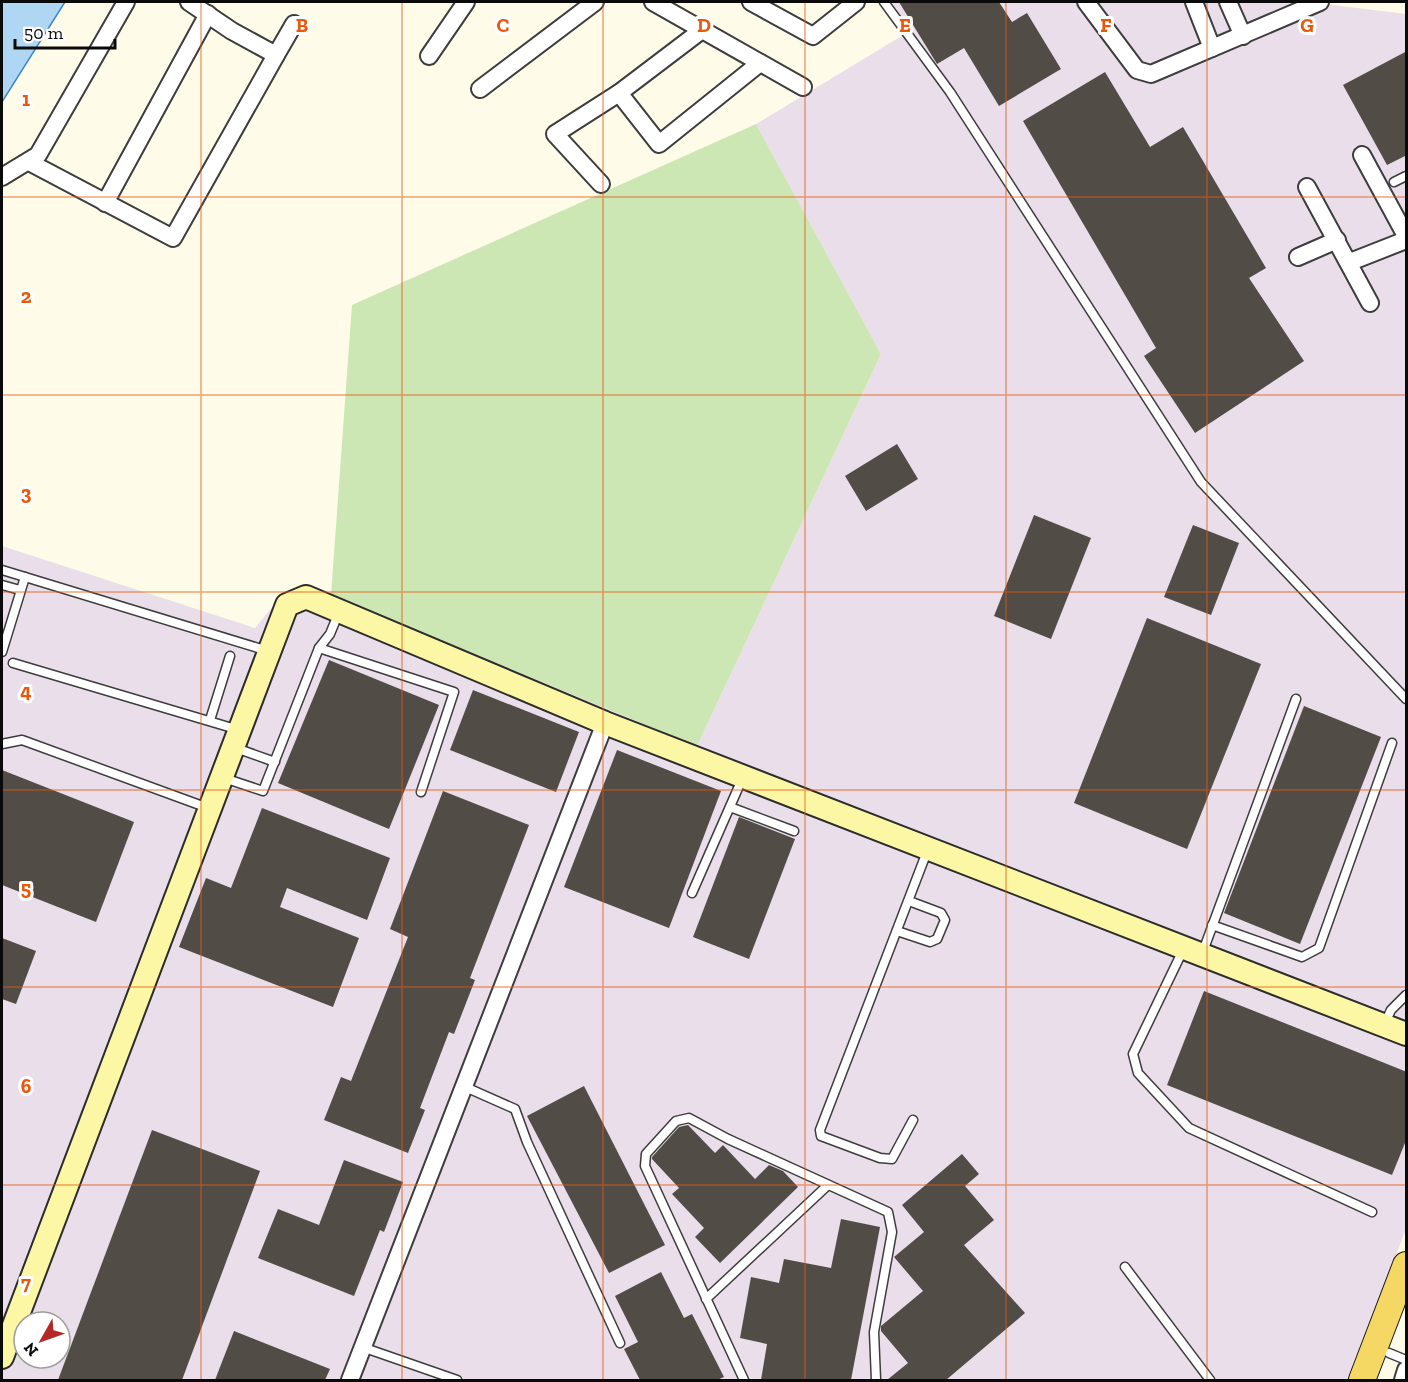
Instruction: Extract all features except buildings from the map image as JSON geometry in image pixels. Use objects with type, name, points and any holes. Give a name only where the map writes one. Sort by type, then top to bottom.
[{"type":"main road","points":[[1362,1380],[1407,1265]]},
{"type":"main road","points":[[1379,1380],[1401,1361],[1407,1312]]},
{"type":"street","points":[[2,177],[38,155],[126,2]]},
{"type":"street","points":[[189,2],[232,31],[276,55]]},
{"type":"street","points":[[429,56],[466,2]]},
{"type":"street","points":[[480,89],[595,2]]},
{"type":"street","points":[[653,2],[803,87]]},
{"type":"street","points":[[751,2],[813,36],[856,2]]},
{"type":"street","points":[[1086,2],[1137,70],[1150,74],[1320,2]]},
{"type":"street","points":[[1194,2],[1212,48]]},
{"type":"street","points":[[1228,2],[1243,36]]},
{"type":"street","points":[[105,202],[208,14]]},
{"type":"street","points":[[29,162],[173,238],[294,24]]},
{"type":"street","points":[[601,184],[555,134],[619,93],[702,30]]},
{"type":"street","points":[[619,93],[659,144],[760,63]]},
{"type":"street","points":[[1350,262],[1407,238],[1362,155]]},
{"type":"street","points":[[1307,187],[1350,262],[1370,303]]},
{"type":"street","points":[[1298,257],[1337,240]]},
{"type":"street","points":[[2,1357],[287,605],[306,597],[605,723],[1407,1034]]},
{"type":"street","points":[[350,1380],[605,723]]},
{"type":"street","points":[[1401,1361],[1403,1380]]},
{"type":"lane","points":[[884,2],[950,93],[1201,482],[1407,699]]},
{"type":"lane","points":[[1395,182],[1407,176]]},
{"type":"lane","points":[[2,570],[270,651]]},
{"type":"lane","points":[[2,652],[25,577]]},
{"type":"lane","points":[[2,585],[20,590]]},
{"type":"lane","points":[[221,777],[263,791],[319,648],[330,634],[339,611]]},
{"type":"lane","points":[[319,648],[454,692],[421,792]]},
{"type":"lane","points":[[210,720],[230,656]]},
{"type":"lane","points":[[13,663],[210,720],[275,762]]},
{"type":"lane","points":[[1296,699],[1212,925],[1193,951],[1133,1054],[1138,1073],[1189,1128],[1372,1212]]},
{"type":"lane","points":[[2,744],[22,740],[210,809]]},
{"type":"lane","points":[[1212,925],[1302,957],[1318,948],[1392,743]]},
{"type":"lane","points":[[692,893],[743,777]]},
{"type":"lane","points":[[730,807],[794,831]]},
{"type":"lane","points":[[913,1120],[892,1159],[880,1158],[821,1136],[820,1130],[929,849]]},
{"type":"lane","points":[[897,931],[930,942],[937,939],[945,920],[941,913],[909,901]]},
{"type":"lane","points":[[1384,1025],[1391,1010],[1407,995]]},
{"type":"lane","points":[[463,1086],[515,1109],[527,1142],[620,1344]]},
{"type":"lane","points":[[744,1380],[645,1166],[646,1154],[676,1121],[688,1118],[728,1139],[888,1212],[892,1232],[874,1332],[876,1380]]},
{"type":"lane","points":[[706,1299],[828,1185]]},
{"type":"lane","points":[[1125,1267],[1210,1380]]},
{"type":"lane","points":[[362,1347],[456,1380]]},
{"type":"shaded area","points":[[883,2],[1308,2],[1406,14],[1406,1228],[1351,1380],[2,1380],[2,546],[255,628],[283,594],[331,595],[697,746],[881,354],[756,124],[905,34]]},
{"type":"green space","points":[[756,124],[881,354],[697,746],[331,595],[352,305]]},
{"type":"water","points":[[2,2],[65,2],[2,102]]}]
